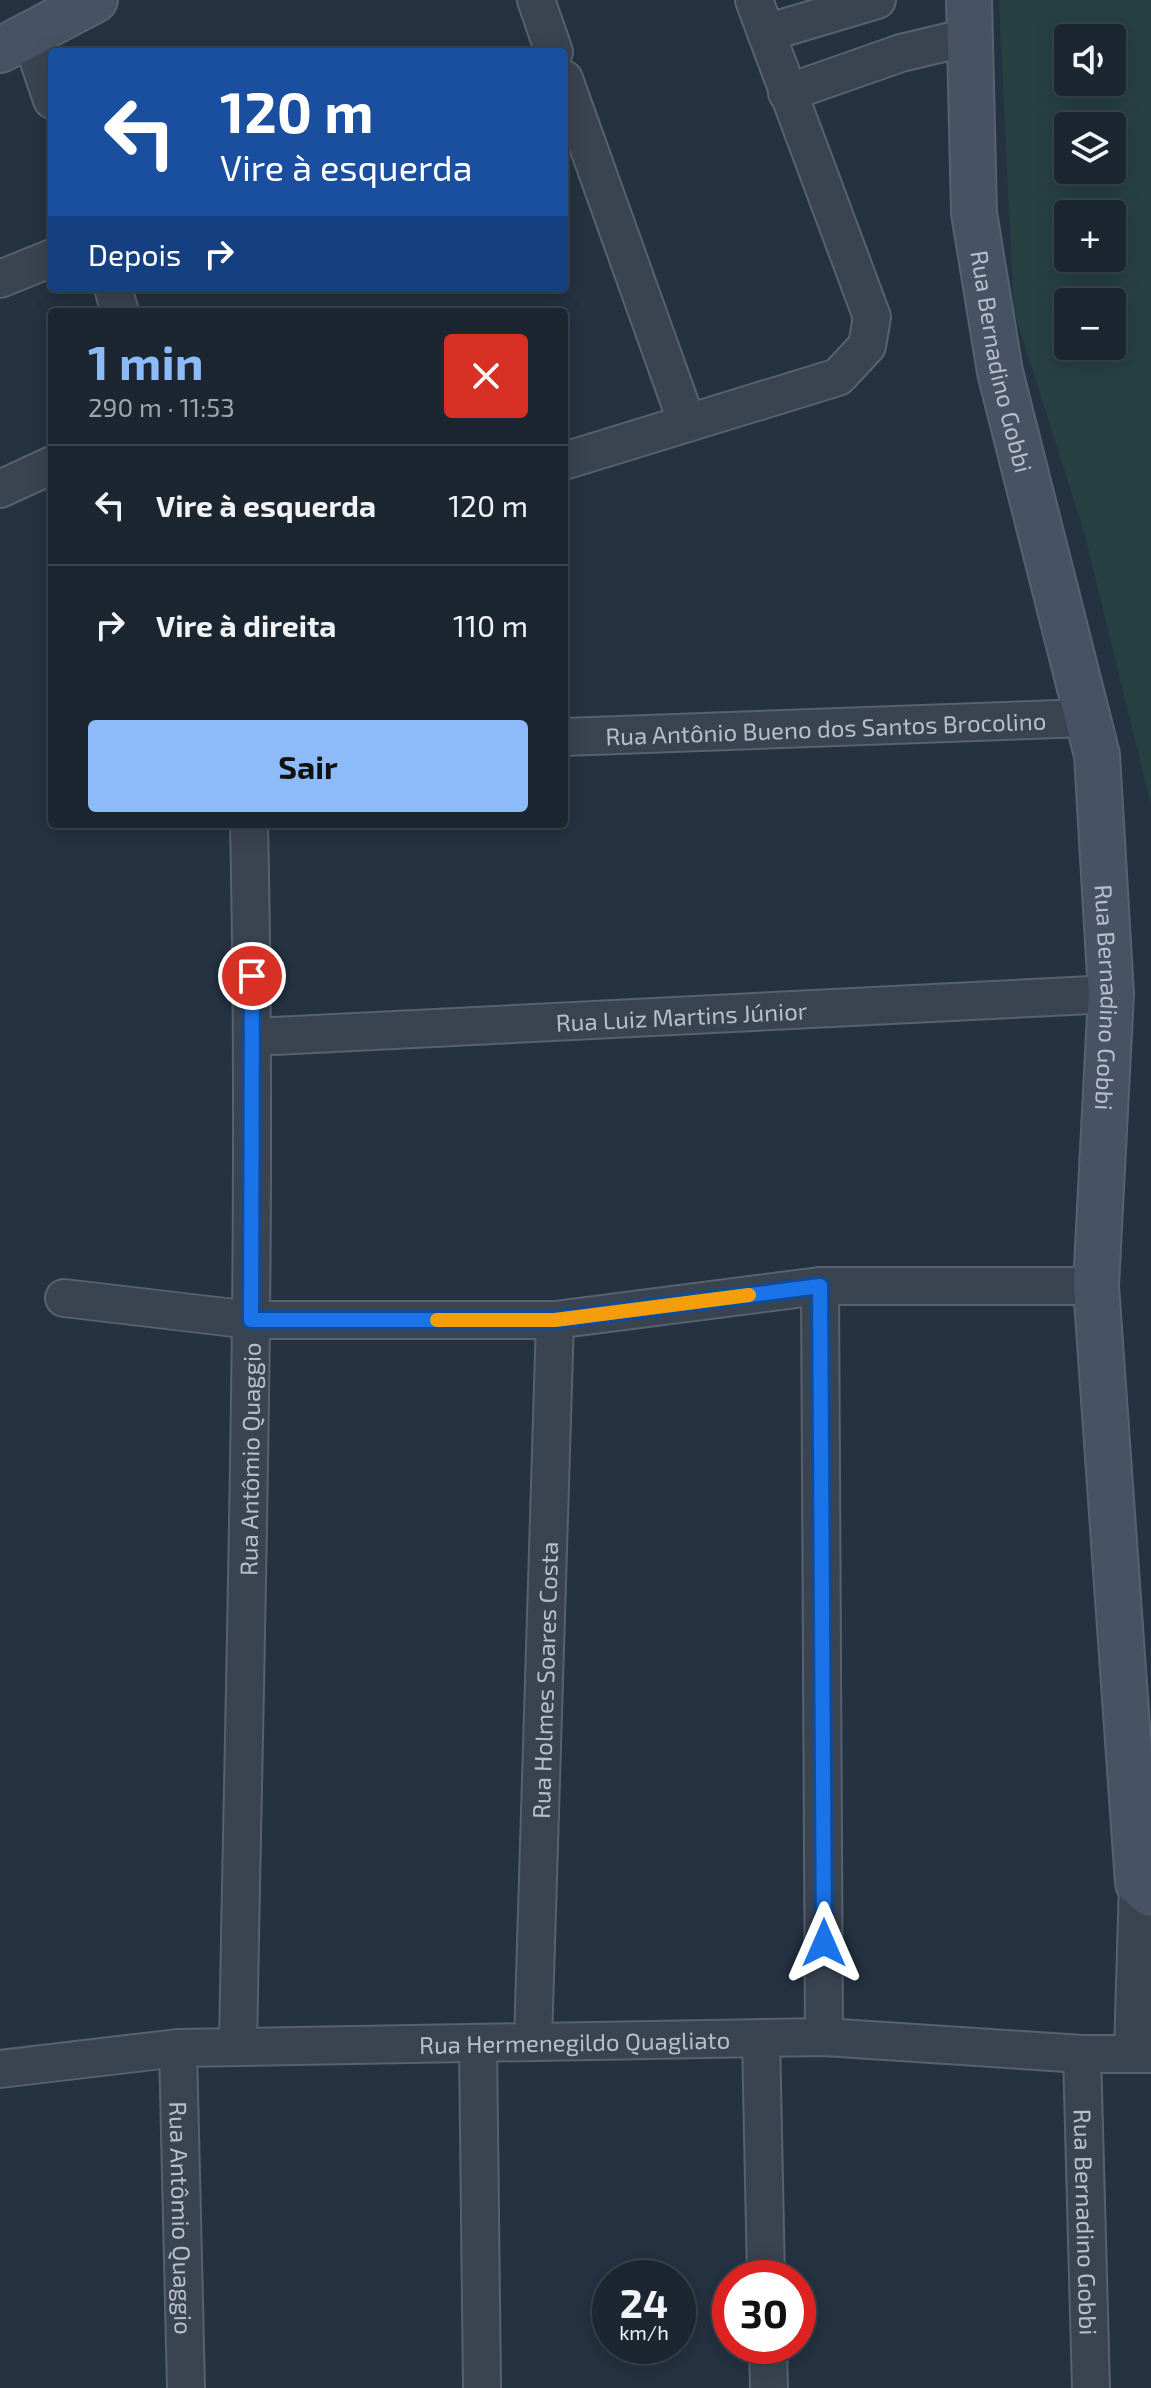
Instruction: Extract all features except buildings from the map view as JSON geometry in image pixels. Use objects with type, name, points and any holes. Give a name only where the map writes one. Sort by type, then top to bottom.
[{"type":"street","points":[[48,94],[15,42],[95,0]]},
{"type":"street","points":[[536,0],[553,48]]},
{"type":"street","points":[[568,460],[838,377],[867,346],[872,317],[760,16],[877,0]]},
{"type":"street","points":[[787,93],[901,53],[968,18]]},
{"type":"street","name":"Rua Bernadino Gobbi","points":[[968,18],[974,213],[1000,372],[1097,755],[1111,994],[1096,1286],[1144,1866],[1142,2054]]},
{"type":"street","points":[[568,90],[687,423]]},
{"type":"street","points":[[0,279],[48,260]]},
{"type":"street","points":[[0,489],[48,467]]},
{"type":"street","name":"Rua Antônio Bueno dos Santos Brocolino","points":[[568,737],[1087,718]]},
{"type":"street","name":"Rua Antômio Quaggio","points":[[238,2047],[254,1037],[249,828]]},
{"type":"street","name":"Rua Luiz Martins Júnior","points":[[254,1037],[1111,994]]},
{"type":"street","points":[[64,1298],[251,1320],[555,1320],[820,1286],[1096,1286]]},
{"type":"street","points":[[820,1286],[824,2037]]},
{"type":"street","name":"Rua Holmes Soares Costa","points":[[533,2042],[555,1320]]},
{"type":"street","name":"Rua Hermenegildo Quagliato","points":[[0,2069],[178,2048],[824,2037],[1082,2054],[1142,2054]]},
{"type":"street","points":[[761,2038],[766,2260]]},
{"type":"street","points":[[478,2043],[482,2388]]},
{"type":"street","name":"Rua Antômio Quaggio","points":[[178,2048],[186,2388]]},
{"type":"street","name":"Rua Bernadino Gobbi","points":[[1082,2054],[1091,2388]]},
{"type":"street","points":[[768,2364],[769,2388]]},
{"type":"green space","points":[[999,0],[1151,0],[1151,805],[1084,532],[1014,312]]},
{"type":"slow traffic","points":[[437,1320],[555,1320],[749,1295]]},
{"type":"route","points":[[252,976],[251,1320],[555,1320],[820,1286],[824,1943]]}]
